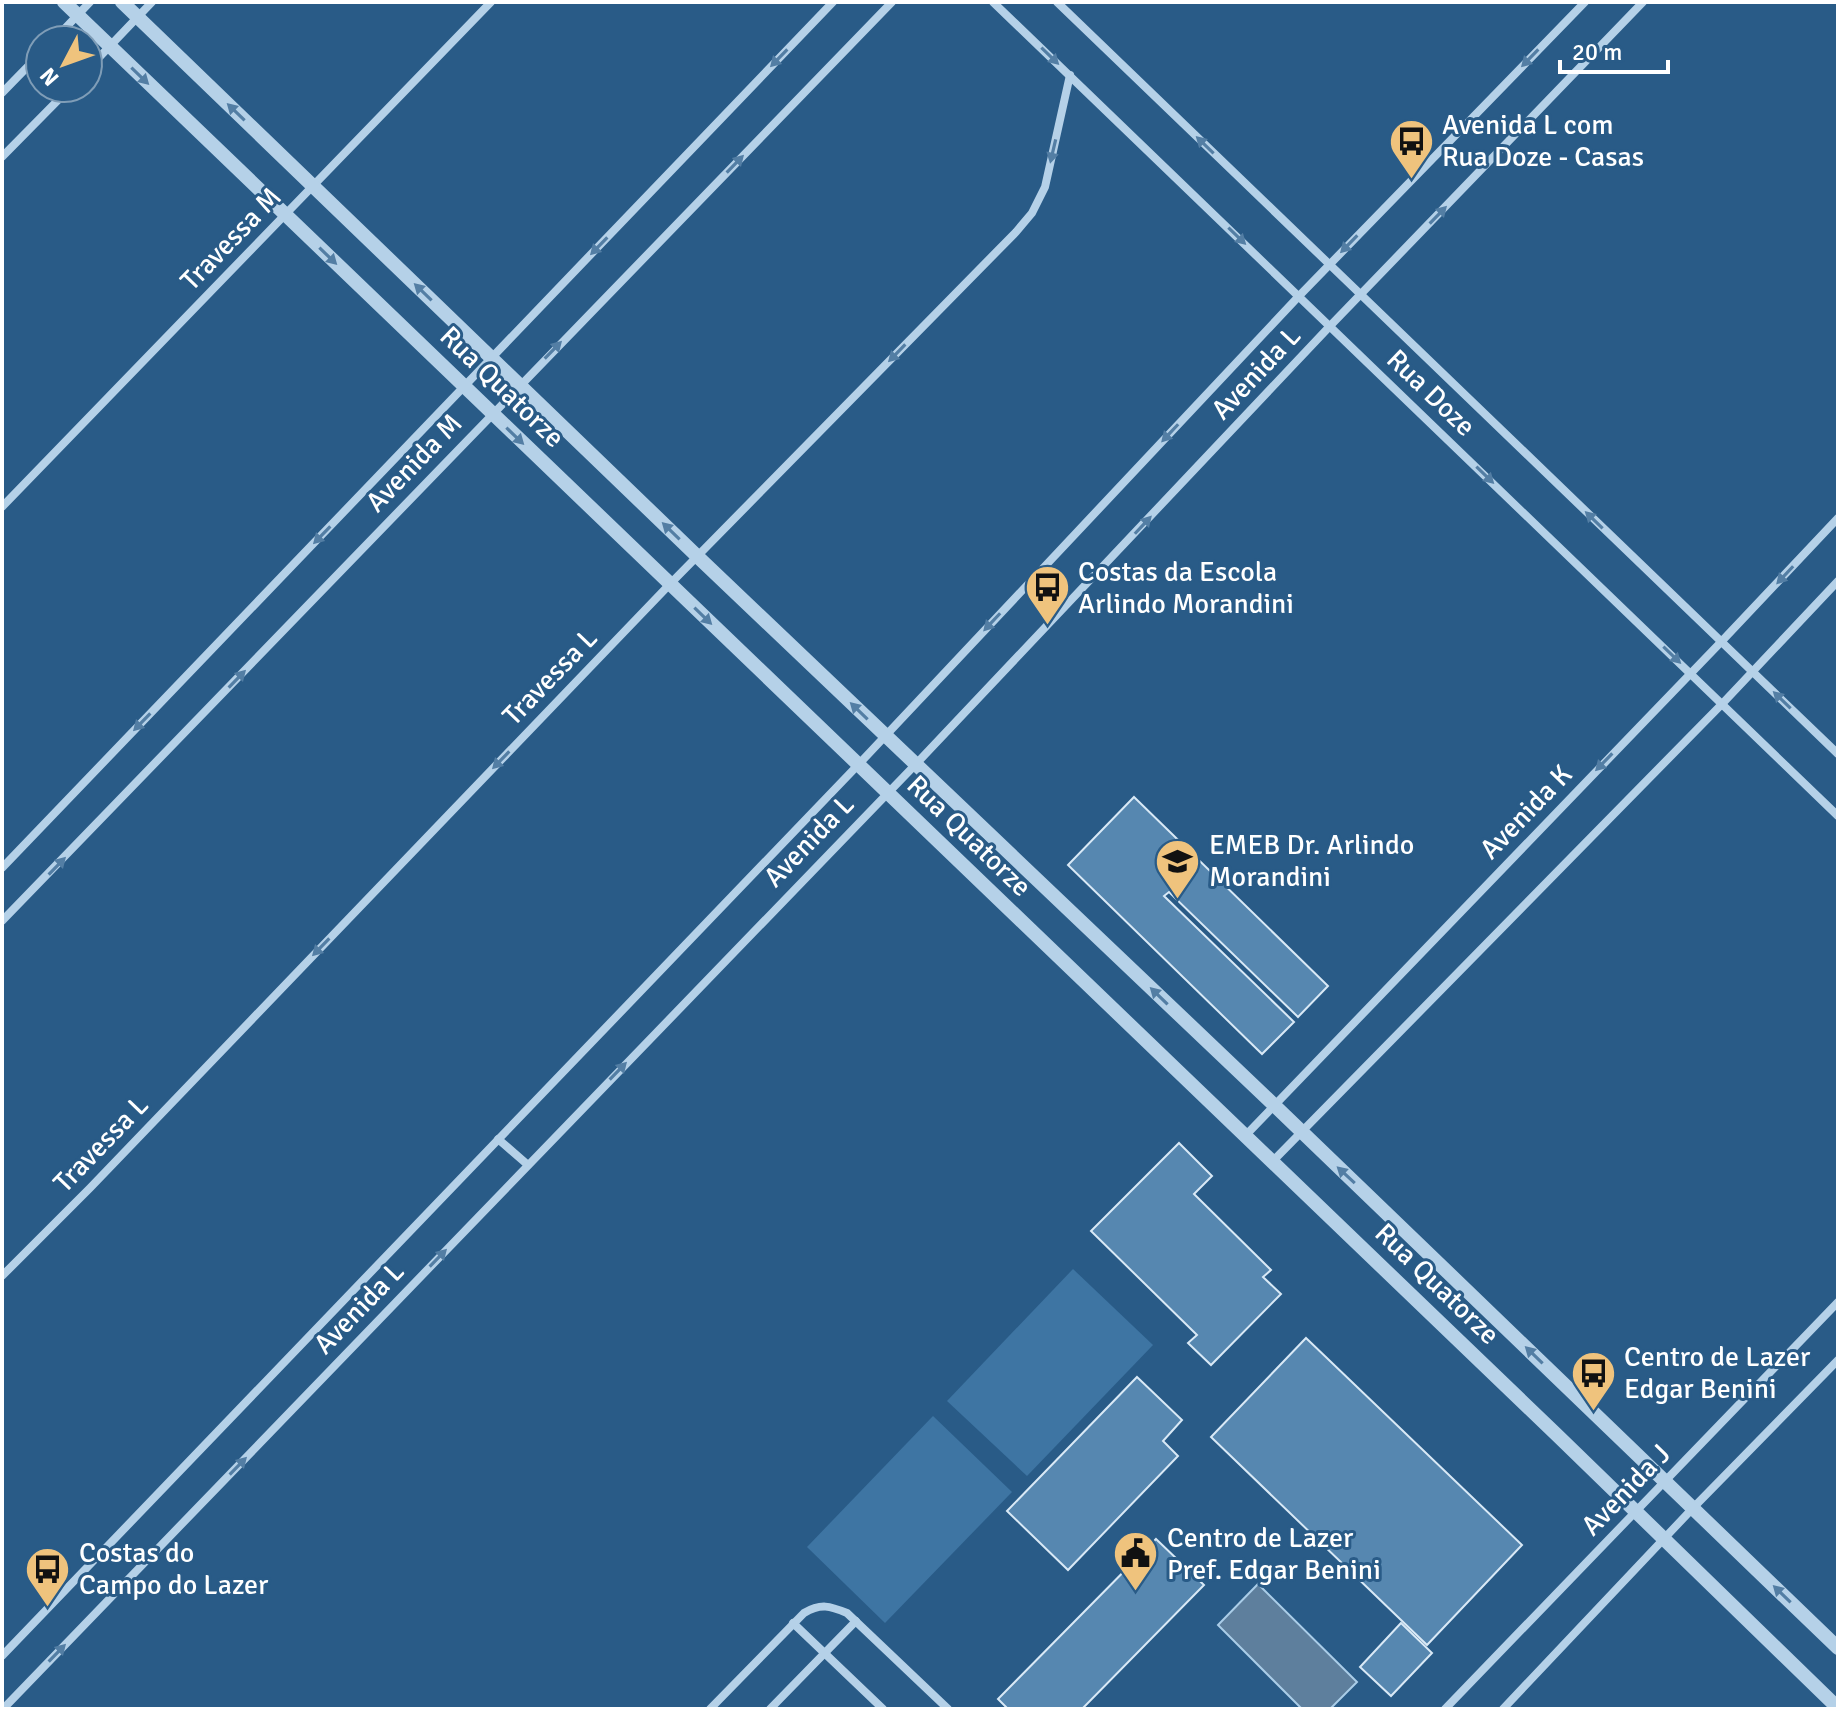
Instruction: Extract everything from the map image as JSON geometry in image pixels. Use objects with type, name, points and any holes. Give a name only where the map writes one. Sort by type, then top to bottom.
[{"type":"street","name":"Rua Quatorze","points":[[64,2],[1838,1708]]},
{"type":"street","points":[[69,24],[90,2]]},
{"type":"street","name":"Rua Quatorze","points":[[122,2],[1838,1648]]},
{"type":"street","points":[[104,53],[152,2]]},
{"type":"street","name":"Travessa M","points":[[2,507],[491,2]]},
{"type":"street","name":"Avenida M","points":[[2,868],[833,2]]},
{"type":"street","name":"Avenida M","points":[[2,921],[892,2]]},
{"type":"street","name":"Rua Doze","points":[[993,2],[1838,816]]},
{"type":"street","name":"Rua Doze","points":[[1057,2],[1838,754]]},
{"type":"street","name":"Avenida L","points":[[2,1656],[858,765],[1329,264],[1585,2]]},
{"type":"street","name":"Avenida L","points":[[3,1709],[916,764],[1330,326],[1643,2]]},
{"type":"street","points":[[2,93],[24,70]]},
{"type":"street","name":"Travessa L","points":[[2,1276],[1032,213],[1045,187],[1070,75]]},
{"type":"street","points":[[2,157],[54,104]]},
{"type":"street","name":"Avenida K","points":[[1245,1136],[1838,518]]},
{"type":"street","points":[[1271,1162],[1722,704],[1838,581]]},
{"type":"street","points":[[498,1139],[528,1165]]},
{"type":"street","name":"Avenida J","points":[[1445,1709],[1838,1302]]},
{"type":"street","points":[[1503,1709],[1838,1360]]},
{"type":"street","points":[[710,1709],[793,1623],[815,1607],[831,1607],[847,1613],[948,1709]]},
{"type":"street","points":[[770,1709],[856,1621]]},
{"type":"street","points":[[793,1623],[883,1709]]},
{"type":"shaded area","points":[[1073,1269],[1153,1345],[1027,1476],[947,1401]]},
{"type":"shaded area","points":[[933,1416],[1012,1492],[885,1623],[807,1547]]},
{"type":"shaded area","points":[[1258,1584],[1357,1682],[1330,1709],[1302,1709],[1218,1625]]},
{"type":"building","points":[[1134,797],[1328,986],[1298,1017],[1169,892],[1164,896],[1294,1022],[1262,1054],[1068,865]]},
{"type":"building","points":[[1179,1143],[1212,1176],[1194,1194],[1271,1270],[1263,1277],[1281,1294],[1211,1365],[1188,1343],[1197,1335],[1091,1231]]},
{"type":"building","points":[[1306,1338],[1522,1545],[1427,1645],[1211,1437]]},
{"type":"building","points":[[1137,1377],[1182,1420],[1163,1441],[1178,1456],[1068,1570],[1007,1511]]},
{"type":"building","points":[[1156,1539],[1204,1585],[1082,1709],[1008,1709],[998,1699]]},
{"type":"building","points":[[1401,1623],[1432,1653],[1391,1696],[1360,1667]]},
{"type":"place","name":"Avenida L com Rua Doze - Casas","points":[[1411,180]]},
{"type":"place","name":"Costas da Escola Arlindo Morandini","points":[[1047,627]]},
{"type":"place","name":"EMEB Dr. Arlindo Morandini","points":[[1178,900]]},
{"type":"place","name":"Centro de Lazer Edgar Benini","points":[[1593,1412]]},
{"type":"place","name":"Centro de Lazer Pref. Edgar Benini","points":[[1136,1593]]},
{"type":"place","name":"Costas do Campo do Lazer","points":[[48,1608]]}]
